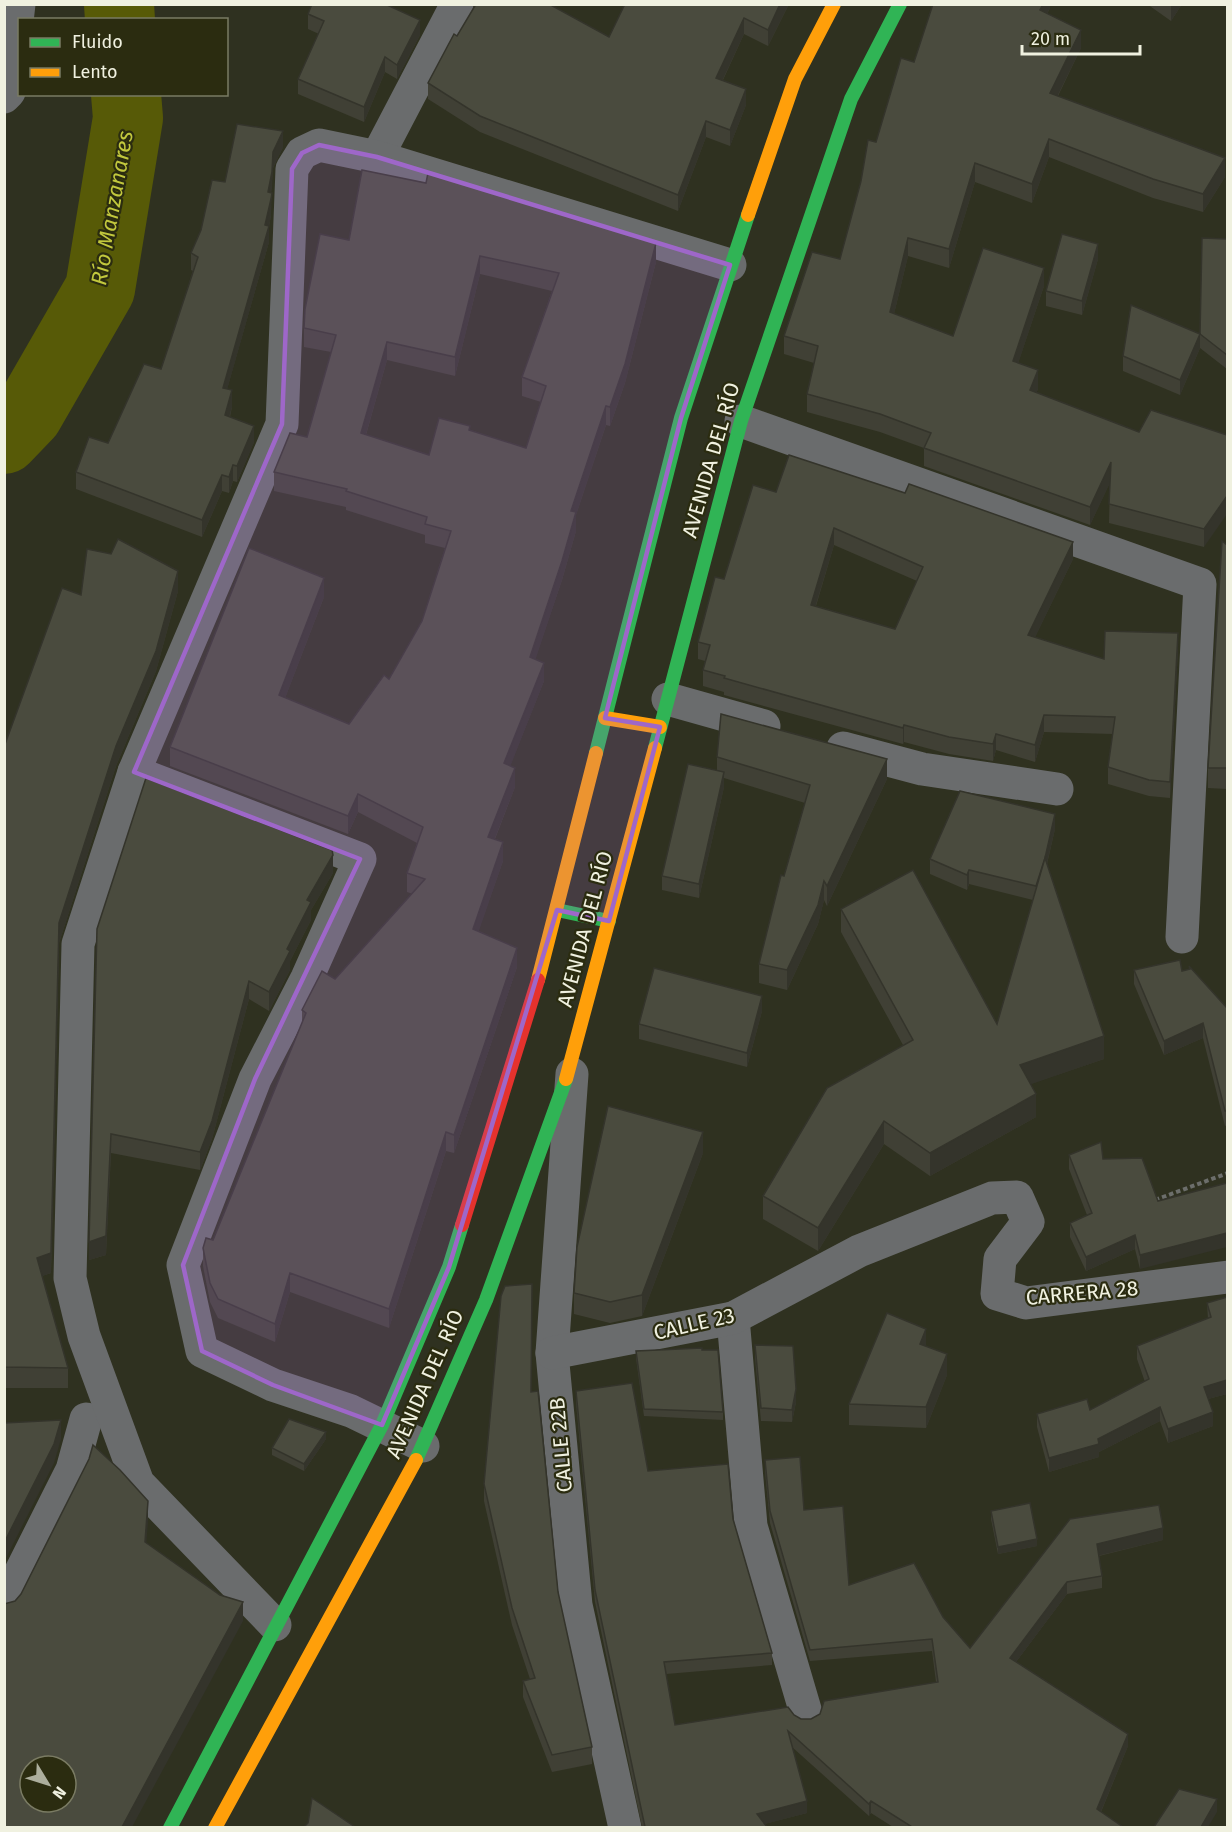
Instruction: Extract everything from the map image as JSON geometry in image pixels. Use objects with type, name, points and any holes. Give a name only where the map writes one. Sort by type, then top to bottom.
[{"type":"main road","name":"AVENIDA DEL RÍO","points":[[171,1827],[274,1625],[382,1425],[450,1267],[542,966],[681,418],[730,265],[795,79],[834,4]]},
{"type":"main road","name":"AVENIDA DEL RÍO","points":[[215,1827],[423,1446],[486,1300],[573,1058],[741,421],[851,99],[900,4]]},
{"type":"main road","points":[[605,718],[664,713]]},
{"type":"main road","points":[[557,909],[609,921]]},
{"type":"street","points":[[4,97],[9,92],[19,4]]},
{"type":"street","points":[[377,157],[458,4]]},
{"type":"street","points":[[274,1625],[138,1483],[100,1418],[70,1278],[78,944],[134,772],[282,424],[292,169],[302,153],[319,145],[377,157],[730,265]]},
{"type":"street","points":[[741,421],[1200,584],[1182,937]]},
{"type":"street","points":[[664,713],[807,737],[922,769],[1057,789]]},
{"type":"street","points":[[134,772],[360,859],[307,978],[255,1079],[183,1265],[202,1351],[273,1385],[351,1411],[423,1446]]},
{"type":"street","name":"CALLE 22B","points":[[573,1058],[552,1353],[576,1605],[625,1827]]},
{"type":"street","name":"CARRERA 28","points":[[859,1251],[992,1198],[1017,1197],[1028,1222],[999,1259],[997,1294],[1026,1303],[1227,1277]]},
{"type":"street","name":"CALLE 23","points":[[552,1353],[733,1318],[859,1251]]},
{"type":"street","points":[[733,1318],[751,1526],[806,1713]]},
{"type":"street","points":[[51,1421],[100,1418]]},
{"type":"street","points":[[4,1605],[100,1418]]},
{"type":"path","points":[[1152,1202],[1227,1173]]},
{"type":"highlighted area","points":[[319,145],[377,157],[730,265],[681,418],[605,718],[660,727],[609,921],[557,910],[449,1267],[382,1425],[273,1385],[202,1351],[183,1265],[255,1079],[360,859],[134,772],[282,424],[292,169],[302,153]]},
{"type":"building","points":[[312,4],[385,4],[420,20],[397,65],[385,57],[364,107],[298,79],[324,21],[308,14]]},
{"type":"building","points":[[476,4],[549,4],[609,37],[625,4],[780,4],[768,30],[744,18],[716,78],[746,89],[730,130],[706,121],[678,195],[480,116],[428,83],[454,34],[457,36]]},
{"type":"building","points":[[933,4],[1043,4],[1040,10],[1081,30],[1050,93],[1225,158],[1203,194],[1153,179],[1049,139],[1032,184],[975,163],[949,249],[908,238],[890,312],[953,336],[983,248],[1044,268],[1013,361],[1038,370],[1030,390],[1139,432],[1151,410],[1227,435],[1227,496],[1204,529],[1109,504],[1111,462],[1090,507],[924,448],[931,433],[880,414],[807,394],[818,346],[784,336],[812,252],[840,259],[861,181],[868,140],[876,142],[901,58],[914,62]]},
{"type":"building","points":[[237,124],[283,131],[273,152],[268,192],[272,193],[265,225],[269,226],[223,388],[232,390],[225,415],[254,426],[237,466],[233,465],[229,477],[222,475],[202,520],[76,472],[89,437],[108,443],[144,364],[161,369],[198,257],[191,253],[201,230],[212,180],[225,182]]},
{"type":"building","points":[[362,170],[426,183],[428,173],[656,243],[625,364],[610,407],[606,406],[571,511],[576,512],[530,657],[544,663],[504,763],[515,768],[488,837],[503,842],[473,929],[517,948],[454,1135],[446,1132],[389,1309],[290,1273],[275,1324],[218,1299],[210,1283],[203,1248],[206,1238],[213,1240],[306,1013],[302,1010],[322,971],[335,979],[425,879],[407,873],[423,827],[358,794],[348,816],[170,747],[249,548],[324,578],[279,695],[349,724],[384,675],[389,679],[422,621],[451,531],[425,524],[427,517],[346,491],[347,489],[274,472],[290,433],[307,437],[336,335],[304,328],[305,309],[320,234],[349,240]],"holes":[[[480,256],[559,273],[522,377],[546,386],[526,448],[469,430],[470,426],[439,418],[429,455],[361,433],[387,342],[455,357]]]},
{"type":"building","points":[[1062,234],[1098,244],[1082,301],[1046,291]]},
{"type":"building","points":[[1202,238],[1227,239],[1227,355],[1200,334]]},
{"type":"building","points":[[1131,305],[1200,334],[1180,380],[1123,356]]},
{"type":"building","points":[[789,455],[905,493],[909,484],[1073,542],[1028,635],[1104,659],[1105,631],[1178,633],[1170,782],[1149,780],[1108,767],[1115,717],[1044,715],[1035,745],[996,734],[993,744],[949,737],[904,725],[903,728],[724,678],[725,676],[703,670],[710,645],[698,642],[715,577],[724,579],[753,485],[776,492]],"holes":[[[834,528],[923,567],[895,629],[811,605]]]},
{"type":"building","points":[[118,539],[178,571],[156,651],[116,746],[59,923],[51,1253],[37,1258],[68,1368],[4,1367],[4,747],[62,588],[81,595],[87,549],[111,554]]},
{"type":"building","points":[[1222,541],[1227,545],[1227,768],[1208,768]]},
{"type":"building","points":[[721,714],[887,759],[827,886],[824,881],[818,905],[787,970],[759,964],[781,875],[784,876],[810,785],[717,757]]},
{"type":"building","points":[[688,764],[724,772],[699,884],[662,876]]},
{"type":"building","points":[[146,778],[332,850],[333,855],[307,900],[311,902],[287,949],[290,951],[269,992],[249,981],[212,1121],[200,1152],[111,1134],[106,1236],[89,1242],[97,929]]},
{"type":"building","points":[[960,791],[1055,814],[1036,886],[969,870],[967,875],[930,859]]},
{"type":"building","points":[[1045,858],[1104,1036],[1020,1065],[1036,1094],[930,1153],[884,1121],[818,1228],[763,1196],[827,1088],[913,1040],[841,909],[913,870],[997,1024]]},
{"type":"building","points":[[1180,960],[1182,971],[1190,969],[1189,966],[1227,1008],[1227,1111],[1225,1111],[1203,1023],[1164,1041],[1134,970]]},
{"type":"building","points":[[654,968],[762,996],[747,1053],[639,1024]]},
{"type":"building","points":[[608,1106],[703,1132],[642,1295],[610,1302],[574,1293],[577,1247]]},
{"type":"building","points":[[1101,1142],[1103,1159],[1142,1158],[1158,1201],[1227,1183],[1227,1233],[1140,1255],[1135,1235],[1086,1257],[1070,1223],[1092,1213],[1069,1155]]},
{"type":"building","points":[[532,1284],[531,1392],[538,1391],[558,1592],[592,1747],[552,1755],[523,1681],[535,1678],[512,1608],[484,1484],[501,1296],[505,1286]]},
{"type":"building","points":[[1227,1297],[1227,1380],[1204,1387],[1213,1412],[1168,1429],[1160,1407],[1098,1439],[1099,1444],[1049,1458],[1037,1414],[1087,1399],[1090,1410],[1149,1379],[1137,1346],[1211,1317],[1207,1303]]},
{"type":"building","points":[[887,1313],[926,1329],[920,1344],[947,1354],[926,1407],[849,1404]]},
{"type":"building","points":[[755,1345],[793,1346],[796,1389],[792,1410],[761,1408]]},
{"type":"building","points":[[702,1348],[702,1350],[718,1350],[723,1412],[644,1409],[636,1351]]},
{"type":"building","points":[[632,1383],[648,1471],[728,1464],[733,1519],[772,1653],[664,1662],[675,1725],[788,1707],[794,1715],[801,1719],[811,1719],[820,1714],[824,1701],[938,1682],[932,1639],[810,1650],[770,1511],[765,1460],[800,1457],[804,1510],[843,1506],[849,1585],[914,1563],[943,1617],[970,1648],[1070,1519],[1159,1505],[1163,1528],[1097,1544],[1102,1576],[1067,1582],[1010,1658],[1128,1734],[1097,1809],[1123,1827],[912,1827],[871,1801],[869,1804],[788,1731],[807,1801],[757,1814],[767,1827],[645,1827],[595,1590],[576,1391]]},
{"type":"building","points":[[289,1419],[326,1432],[304,1464],[272,1448]]},
{"type":"building","points":[[61,1420],[54,1444],[4,1543],[4,1423]]},
{"type":"building","points":[[93,1445],[148,1501],[145,1542],[220,1595],[243,1602],[122,1827],[4,1827],[4,1604],[15,1601],[21,1594],[89,1459]]},
{"type":"building","points":[[1030,1503],[1037,1539],[998,1547],[991,1511]]},
{"type":"building","points":[[1179,1789],[1217,1799],[1201,1827],[1154,1827]]},
{"type":"building","points":[[312,1798],[355,1827],[304,1827],[308,1823]]},
{"type":"waterway","name":"Río Manzanares","points":[[119,4],[120,18]]},
{"type":"waterway","name":"Río Manzanares","points":[[4,439],[28,414],[100,289],[128,118],[126,96]]},
{"type":"traffic: fast","points":[[655,748],[741,421],[851,99],[900,4]]},
{"type":"traffic: fast","points":[[596,753],[681,418],[748,215]]},
{"type":"traffic: fast","points":[[557,910],[609,921]]},
{"type":"traffic: fast","points":[[416,1460],[486,1300],[566,1079]]},
{"type":"traffic: fast","points":[[170,1828],[382,1425],[449,1267],[462,1225]]},
{"type":"traffic: slow","points":[[748,215],[795,79],[834,4]]},
{"type":"traffic: slow","points":[[605,718],[660,727]]},
{"type":"traffic: slow","points":[[566,1079],[655,748]]},
{"type":"traffic: slow","points":[[538,980],[596,753]]},
{"type":"traffic: slow","points":[[215,1828],[416,1460]]},
{"type":"traffic: jam","points":[[462,1225],[538,980]]}]
